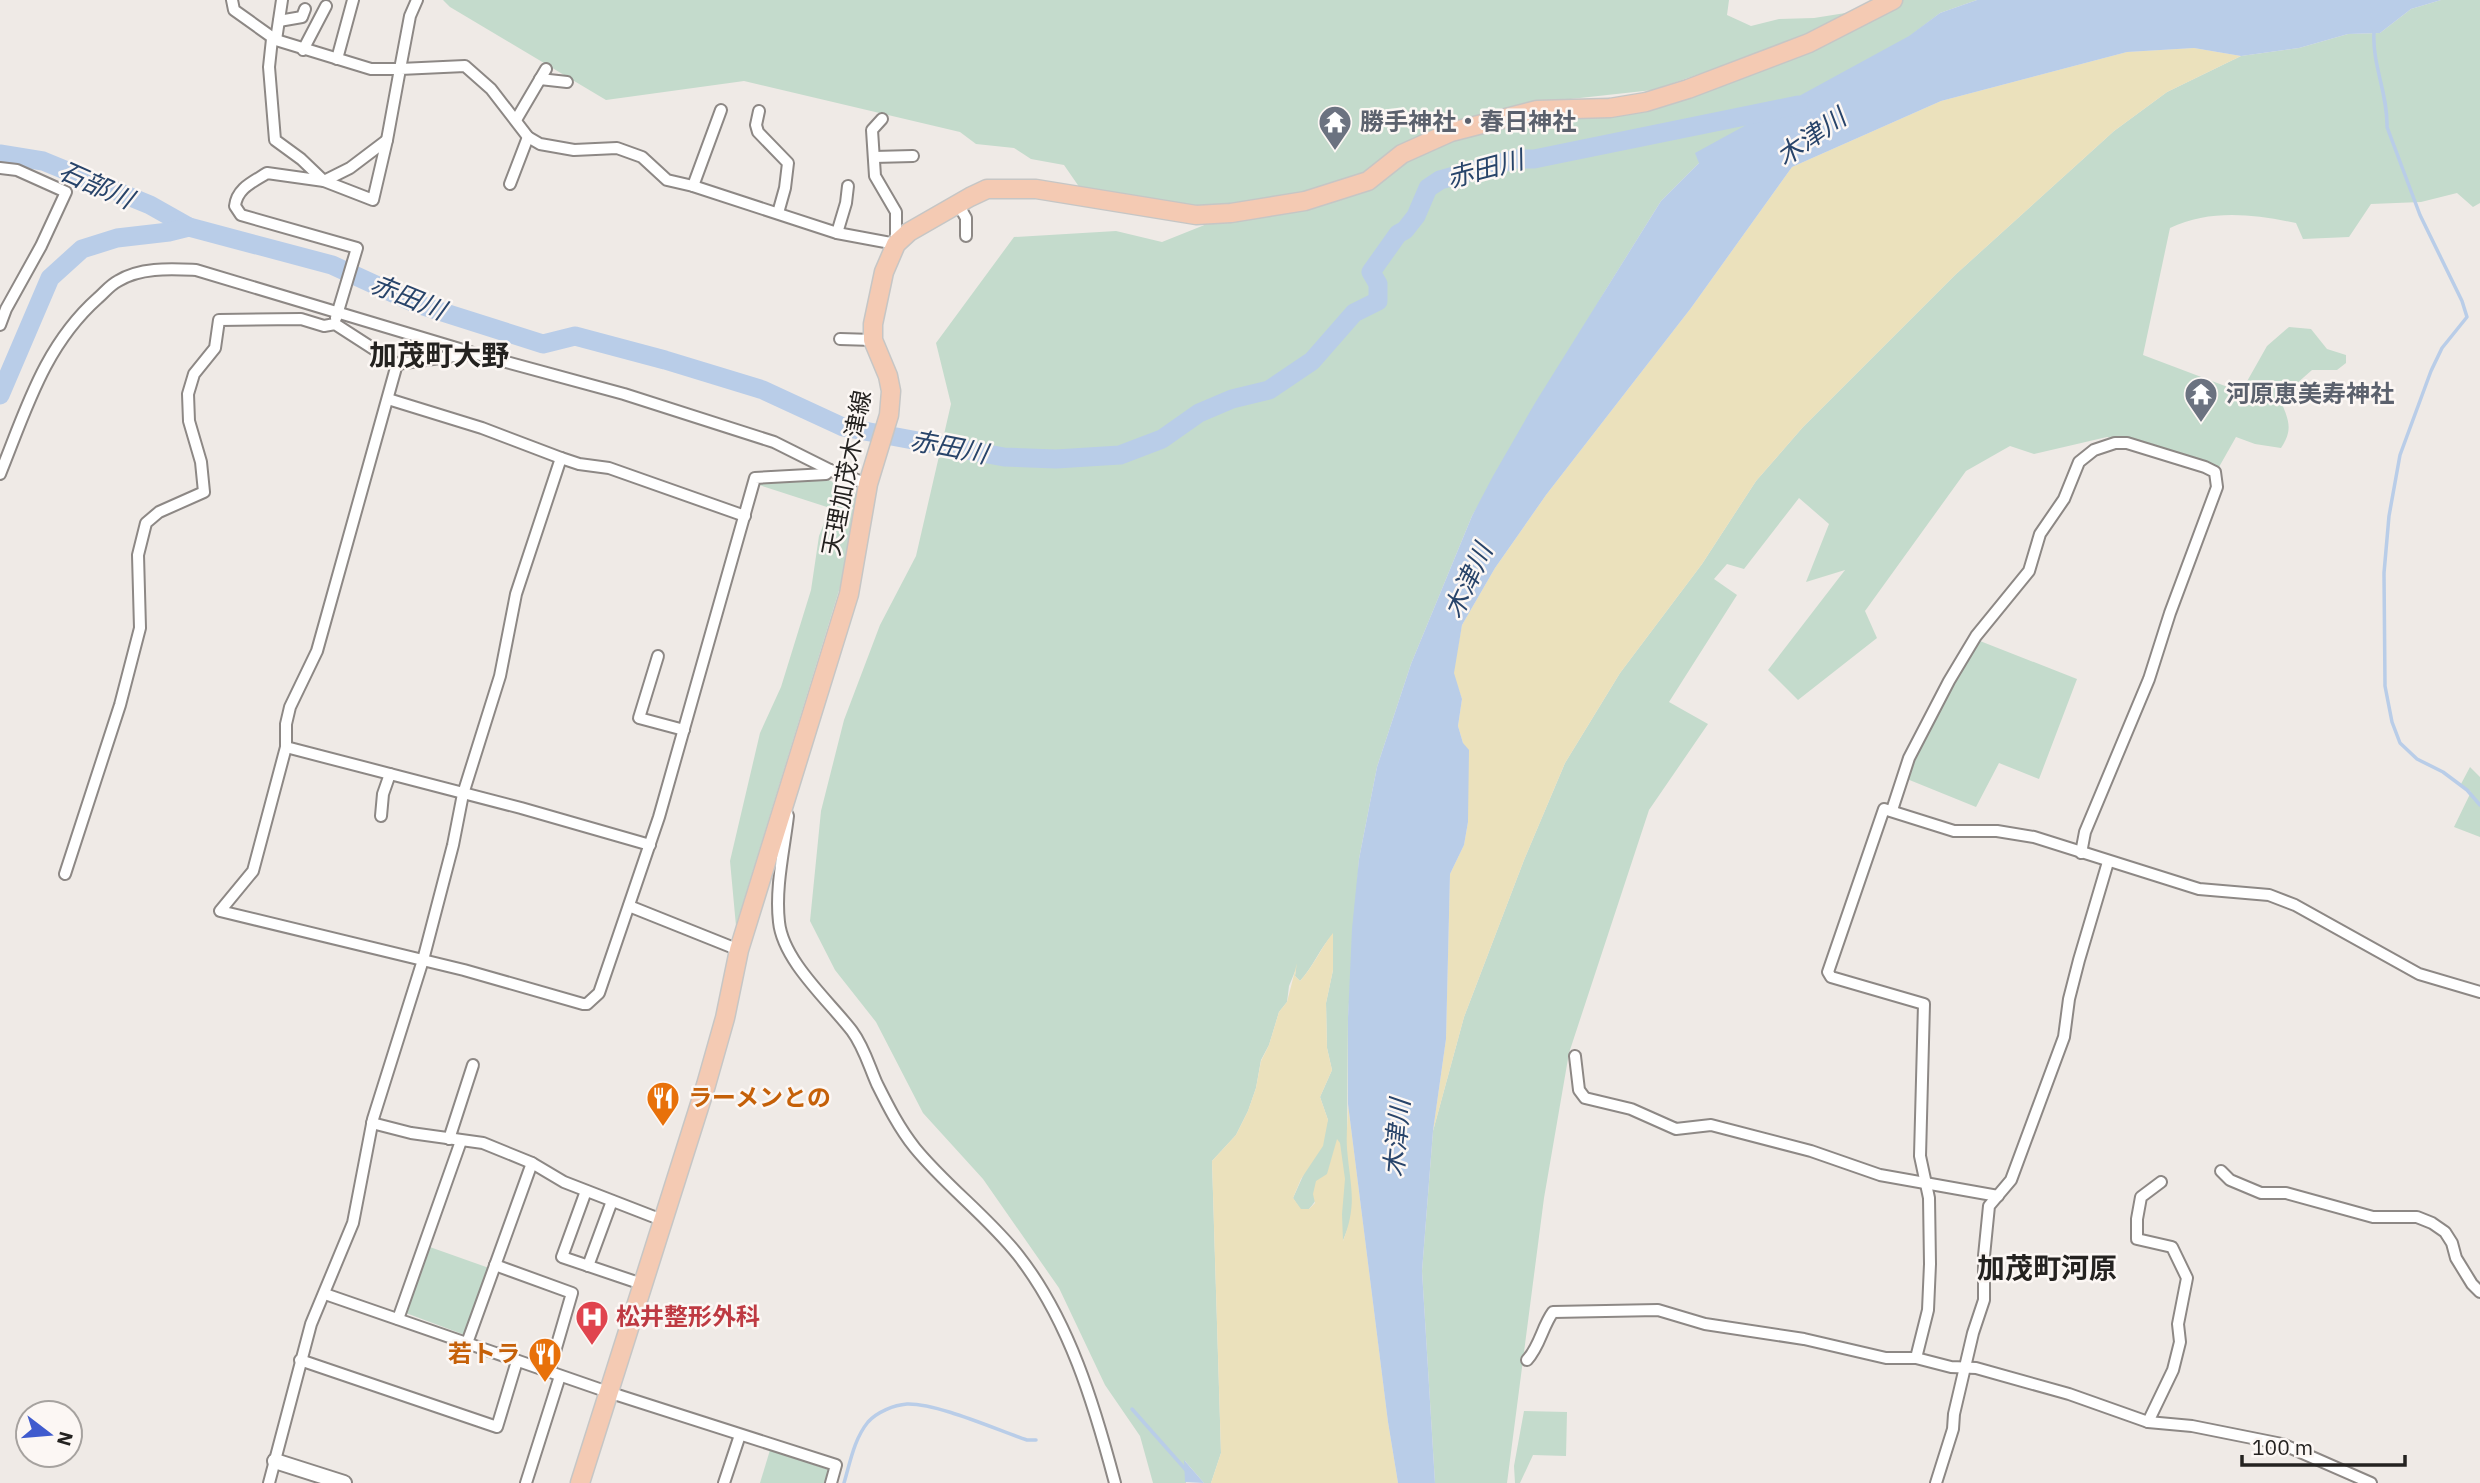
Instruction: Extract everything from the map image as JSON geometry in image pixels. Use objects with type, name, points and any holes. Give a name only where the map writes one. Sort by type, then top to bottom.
[{"type":"main road","points":[[896,244],[909,232],[988,189],[1036,189],[1196,215],[1231,213],[1305,201],[1368,181],[1402,154],[1451,132],[1537,110],[1610,108],[1646,102],[1809,43],[1893,0]]},
{"type":"main road","name":"天理加茂木津線","points":[[580,1483],[725,1018],[739,950],[849,594],[868,484],[888,415],[891,391],[888,376],[873,340],[875,309],[884,272],[896,244]]},
{"type":"street","points":[[232,0],[234,10],[274,39],[303,50],[371,69],[465,66],[491,89],[528,137],[540,144],[574,150],[617,148],[642,157],[667,180],[837,233],[896,244],[896,212],[875,176],[872,130],[882,119]]},
{"type":"street","points":[[282,0],[269,67],[275,140],[301,159],[324,181]]},
{"type":"street","points":[[337,59],[353,0]]},
{"type":"street","points":[[335,324],[357,248],[241,215],[235,206],[236,196],[243,188],[267,173],[324,181],[373,200],[410,16],[417,0]]},
{"type":"street","points":[[303,50],[326,6]]},
{"type":"street","points":[[279,21],[302,17],[305,9]]},
{"type":"street","points":[[516,120],[543,74],[566,82]]},
{"type":"street","points":[[693,186],[720,110]]},
{"type":"street","points":[[759,111],[756,125],[758,132],[788,163],[778,213]]},
{"type":"street","points":[[510,184],[528,137]]},
{"type":"street","points":[[324,181],[350,168],[387,140]]},
{"type":"street","points":[[874,157],[913,156]]},
{"type":"street","points":[[0,168],[17,170],[66,192],[0,325]]},
{"type":"street","points":[[837,233],[848,186]]},
{"type":"street","points":[[958,204],[966,218],[966,236]]},
{"type":"street","points":[[0,474],[49,356],[67,330],[118,280],[156,269],[196,270],[473,354],[624,394],[774,442],[830,470],[868,484]]},
{"type":"street","points":[[65,874],[120,705],[140,628],[138,555],[146,523],[159,512],[204,492],[201,461],[189,421],[188,394],[194,374],[215,348],[219,320],[302,319],[324,326],[335,324],[397,364],[473,354]]},
{"type":"street","points":[[840,339],[873,340]]},
{"type":"street","points":[[397,364],[317,652],[290,707],[286,724],[286,747],[253,871],[219,911],[423,960],[587,1004],[598,993],[650,845],[755,478],[826,474],[830,470]]},
{"type":"street","points":[[388,399],[482,428],[579,464],[609,468],[745,516]]},
{"type":"street","points":[[1892,810],[1909,758],[1949,681],[1976,636],[2029,571],[2040,534],[2064,499],[2079,462],[2094,450],[2115,443],[2127,443],[2205,467],[2215,472],[2217,487],[2149,679],[2085,832],[2081,853]]},
{"type":"street","points":[[269,1483],[300,1360],[317,1308],[326,1294],[353,1223],[372,1123],[423,960],[453,845],[463,794],[500,676],[516,594],[561,458]]},
{"type":"street","points":[[658,656],[639,718],[684,730]]},
{"type":"street","points":[[286,747],[650,845]]},
{"type":"street","points":[[381,816],[383,794],[390,774]]},
{"type":"street","points":[[784,807],[788,816],[779,891],[779,923],[783,937],[802,971],[854,1034],[896,1121],[915,1148],[1018,1255],[1058,1317],[1092,1407],[1115,1483]]},
{"type":"street","points":[[1916,1358],[1928,1310],[1930,1264],[1929,1198],[1920,1156],[1924,1004],[1831,977],[1828,972],[1884,810],[1892,810],[1954,831],[1997,831],[2034,837],[2199,889],[2248,892],[2282,900],[2419,974],[2480,992]]},
{"type":"street","points":[[1936,1483],[1953,1429],[1973,1333],[1984,1300],[1984,1256],[1989,1206],[2011,1180],[2064,1037],[2069,999],[2079,960],[2109,862]]},
{"type":"street","points":[[629,906],[739,950]]},
{"type":"street","points":[[1575,1056],[1579,1090],[1585,1098],[1630,1110],[1676,1129],[1711,1125],[1811,1152],[1880,1175],[1998,1196]]},
{"type":"street","points":[[398,1319],[455,1140],[472,1065]]},
{"type":"street","points":[[372,1123],[411,1133],[483,1143],[532,1163],[564,1182],[662,1220]]},
{"type":"street","points":[[467,1343],[532,1163]]},
{"type":"street","points":[[2221,1171],[2230,1180],[2261,1193],[2286,1194],[2373,1217],[2417,1217],[2432,1223],[2445,1232],[2452,1243],[2456,1258],[2480,1292]]},
{"type":"street","points":[[2148,1422],[2174,1370],[2180,1342],[2178,1324],[2187,1278],[2172,1247],[2137,1238],[2141,1198],[2161,1182]]},
{"type":"street","points":[[586,1191],[562,1257],[642,1284]]},
{"type":"street","points":[[588,1266],[612,1200]]},
{"type":"street","points":[[495,1265],[572,1293],[549,1372]]},
{"type":"street","points":[[326,1294],[560,1376],[836,1465],[831,1483]]},
{"type":"street","points":[[1528,1360],[1535,1352],[1553,1312],[1658,1310],[1705,1324],[1804,1339],[1886,1358],[1916,1358],[1951,1367],[1967,1367],[2069,1394],[2148,1422],[2192,1426],[2282,1444],[2371,1483]]},
{"type":"street","points":[[300,1360],[496,1427],[517,1361]]},
{"type":"street","points":[[526,1483],[560,1376]]},
{"type":"street","points":[[724,1483],[740,1435]]},
{"type":"street","points":[[275,1461],[344,1483]]},
{"type":"green space","points":[[443,0],[1729,0],[1727,15],[1751,26],[1779,19],[1814,18],[1858,11],[1801,39],[1653,90],[1534,103],[1376,167],[1337,190],[1204,208],[1082,191],[1064,165],[1031,159],[1014,148],[976,144],[960,132],[744,81],[606,100],[450,7]]},
{"type":"green space","points":[[1900,0],[1977,0],[1940,13],[1910,36],[1699,163],[1661,201],[1472,516],[1411,664],[1377,767],[1359,859],[1348,1017],[1347,1145],[1353,1186],[1352,1218],[1342,1243],[1340,1143],[1323,1186],[1309,1209],[1300,1209],[1293,1198],[1328,1120],[1320,1097],[1332,1070],[1327,1048],[1326,1003],[1333,970],[1333,934],[1300,981],[1295,976],[1296,969],[1289,986],[1287,1002],[1279,1012],[1269,1045],[1261,1060],[1248,1111],[1236,1135],[1212,1161],[1221,1453],[1211,1483],[1204,1483],[1185,1461],[1186,1483],[1153,1483],[1140,1436],[1105,1385],[1059,1288],[983,1179],[923,1113],[876,1022],[835,970],[810,921],[821,811],[844,720],[880,625],[916,556],[951,404],[936,343],[1014,237],[1116,231],[1162,242],[1227,216],[1307,208],[1351,196],[1424,148],[1528,114],[1620,109]]},
{"type":"green space","points":[[2441,0],[2480,0],[2480,203],[2473,207],[2457,193],[2421,202],[2371,204],[2349,237],[2303,239],[2296,223],[2232,215],[2201,218],[2170,228],[2143,355],[2241,392],[2267,346],[2289,327],[2311,329],[2327,349],[2346,355],[2346,363],[2337,370],[2312,370],[2287,392],[2282,404],[2288,432],[2281,448],[2255,444],[2236,437],[2219,467],[2175,453],[2107,437],[2034,454],[2010,446],[1966,471],[1865,611],[1877,638],[1798,700],[1768,670],[1845,570],[1806,582],[1829,524],[1799,498],[1744,569],[1727,564],[1714,579],[1737,595],[1669,702],[1708,724],[1649,810],[1569,1053],[1544,1198],[1507,1483],[1435,1483],[1422,1271],[1433,1131],[1464,1017],[1524,860],[1565,763],[1620,673],[1702,564],[1756,481],[1803,427],[1955,275],[2114,131],[2167,92],[2241,56],[2299,48],[2348,34],[2380,33],[2411,9]]},
{"type":"green space","points":[[823,478],[852,489],[857,496],[841,584],[736,926],[730,861],[760,733],[781,687],[811,590],[819,536],[830,508],[756,484],[760,481]]},
{"type":"green space","points":[[1980,641],[2077,679],[2039,779],[1999,763],[1976,807],[1907,779],[1913,759],[1970,653]]},
{"type":"green space","points":[[2470,767],[2480,777],[2480,837],[2454,827],[2471,792],[2461,784]]},
{"type":"green space","points":[[427,1246],[489,1268],[465,1335],[403,1312]]},
{"type":"green space","points":[[1524,1411],[1567,1412],[1566,1456],[1533,1455],[1520,1483],[1515,1483],[1514,1466]]},
{"type":"green space","points":[[770,1450],[829,1470],[828,1483],[760,1483]]},
{"type":"sand","points":[[2194,48],[2241,56],[2167,92],[2114,131],[1955,275],[1803,427],[1756,481],[1702,564],[1620,673],[1565,763],[1524,860],[1464,1017],[1433,1131],[1446,1039],[1450,874],[1464,845],[1468,822],[1463,743],[1458,726],[1462,699],[1453,673],[1462,625],[1495,568],[1546,495],[1691,308],[1792,167],[1941,101],[2127,52]]},
{"type":"sand","points":[[1333,933],[1333,970],[1326,1003],[1327,1048],[1332,1070],[1320,1097],[1328,1120],[1323,1146],[1301,1179],[1293,1198],[1301,1209],[1309,1209],[1315,1203],[1313,1194],[1316,1181],[1327,1174],[1337,1139],[1340,1143],[1345,1179],[1343,1241],[1352,1205],[1347,1143],[1348,1104],[1398,1483],[1211,1483],[1221,1453],[1212,1161],[1236,1135],[1248,1111],[1261,1061],[1279,1012],[1287,1002],[1297,963],[1295,976],[1300,981]]},
{"type":"water","name":"木津川","points":[[1977,0],[2441,0],[2411,9],[2380,33],[2348,34],[2299,48],[2241,56],[2194,48],[2127,52],[1941,101],[1792,167],[1691,308],[1546,495],[1495,568],[1462,625],[1454,673],[1462,699],[1458,726],[1463,743],[1469,750],[1468,822],[1464,845],[1450,874],[1446,1039],[1433,1131],[1422,1271],[1435,1483],[1398,1483],[1348,1104],[1348,1017],[1352,929],[1359,859],[1377,767],[1411,664],[1472,516],[1493,476],[1535,403],[1661,201],[1699,163],[1695,153],[1909,36],[1940,13]]},
{"type":"water","points":[[1184,1460],[1204,1483],[1185,1482]]},
{"type":"waterway","points":[[2374,32],[2375,56],[2387,127],[2420,215],[2462,301],[2467,317],[2442,348],[2400,455],[2389,516],[2384,573],[2385,686],[2392,722],[2400,743],[2417,759],[2443,772],[2467,790],[2480,805]]},
{"type":"waterway","name":"赤田川","points":[[0,395],[50,278],[82,249],[117,238],[189,227],[332,265],[417,304],[543,344],[575,336],[665,360],[763,390],[843,427],[1004,457],[1056,459],[1120,455],[1162,439],[1199,413],[1232,399],[1269,390],[1312,361],[1354,313],[1378,301],[1378,284],[1371,272],[1398,234],[1405,230],[1416,216],[1428,188],[1440,180],[1515,159],[1534,159],[1798,105]]},
{"type":"waterway","name":"石部川","points":[[0,154],[43,161],[150,205],[189,227]]},
{"type":"waterway","points":[[844,1483],[853,1451],[863,1429],[876,1415],[897,1406],[907,1404],[934,1408],[1027,1440],[1036,1440]]},
{"type":"waterway","points":[[1132,1409],[1186,1470]]},
{"type":"place","name":"勝手神社・春日神社","points":[[1335,152]]},
{"type":"place","name":"河原恵美寿神社","points":[[2201,424]]},
{"type":"place","name":"ラーメンとの","points":[[663,1128]]},
{"type":"place","name":"松井整形外科","points":[[592,1347]]},
{"type":"place","name":"若トラ","points":[[545,1384]]},
{"type":"district","name":"加茂町大野","points":[[439,355]]},
{"type":"district","name":"加茂町河原","points":[[2047,1268]]}]
